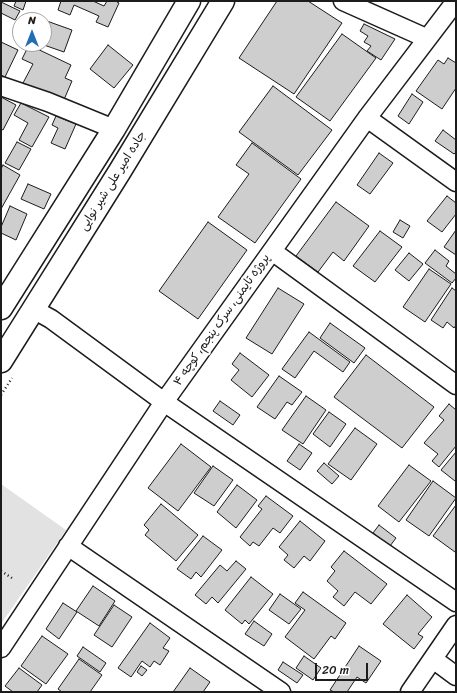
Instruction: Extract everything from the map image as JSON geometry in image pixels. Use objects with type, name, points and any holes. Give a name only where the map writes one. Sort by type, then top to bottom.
[{"type":"main road","points":[[1,308],[114,129],[189,1]]},
{"type":"main road","name":"جاده امیر علی شیر نوایی","points":[[1,361],[120,171],[222,1]]},
{"type":"street","points":[[343,1],[426,38]]},
{"type":"street","name":"پروژه تایمنی، سرک پنجم، کوچه ۴","points":[[1,648],[164,402],[366,118],[426,38],[456,1]]},
{"type":"street","points":[[1,86],[48,102],[114,129]]},
{"type":"street","points":[[366,118],[456,182]]},
{"type":"street","points":[[272,251],[456,385]]},
{"type":"street","points":[[33,309],[50,319],[164,402],[456,602]]},
{"type":"street","points":[[68,546],[281,692]]},
{"type":"street","points":[[410,692],[456,625]]},
{"type":"street","points":[[433,659],[456,676]]},
{"type":"path","points":[[1,571],[12,578]]},
{"type":"shaded area","points":[[1,484],[66,530],[1,624]]},
{"type":"building","points":[[16,1],[26,1],[23,10],[14,6]]},
{"type":"building","points":[[61,1],[93,1],[104,6],[107,1],[117,1],[119,3],[108,27],[96,22],[99,16],[74,5],[70,15],[58,10]]},
{"type":"building","points":[[277,1],[308,1],[342,23],[294,94],[239,58]]},
{"type":"building","points":[[1,2],[20,11],[12,12],[12,18],[1,13]]},
{"type":"building","points":[[52,23],[72,30],[64,52],[52,48]]},
{"type":"building","points":[[364,24],[395,39],[381,60],[367,51],[371,46],[364,42],[368,36],[360,31]]},
{"type":"building","points":[[342,34],[376,58],[330,121],[296,97]]},
{"type":"building","points":[[1,42],[12,47],[12,52],[17,52],[5,77],[1,75]]},
{"type":"building","points":[[108,45],[133,65],[114,88],[90,69]]},
{"type":"building","points":[[26,52],[44,52],[71,65],[65,78],[72,81],[63,102],[23,83],[33,64],[22,59]]},
{"type":"building","points":[[448,58],[456,63],[456,88],[442,109],[416,91],[438,60],[444,64]]},
{"type":"building","points":[[273,86],[332,130],[298,175],[239,132]]},
{"type":"building","points":[[412,94],[423,102],[409,124],[398,116]]},
{"type":"building","points":[[1,97],[16,105],[3,130],[1,129]]},
{"type":"building","points":[[21,103],[49,117],[32,147],[19,140],[28,123],[14,115]]},
{"type":"building","points":[[56,116],[76,124],[65,149],[51,143],[58,128],[52,125]]},
{"type":"building","points":[[443,130],[456,140],[456,152],[454,154],[435,141]]},
{"type":"building","points":[[17,142],[31,149],[19,170],[5,163]]},
{"type":"building","points":[[252,143],[301,179],[255,243],[218,217],[249,174],[236,165]]},
{"type":"building","points":[[379,153],[393,163],[370,194],[357,185]]},
{"type":"building","points":[[3,165],[20,175],[1,209],[1,169]]},
{"type":"building","points":[[28,184],[51,194],[44,209],[21,199]]},
{"type":"building","points":[[447,196],[456,203],[456,214],[442,232],[427,221]]},
{"type":"building","points":[[336,202],[369,226],[344,261],[333,252],[318,272],[296,256]]},
{"type":"building","points":[[10,206],[27,214],[16,240],[1,233],[1,227]]},
{"type":"building","points":[[400,220],[410,226],[403,238],[393,232]]},
{"type":"building","points":[[208,222],[247,250],[198,319],[159,291]]},
{"type":"building","points":[[456,230],[456,255],[444,247]]},
{"type":"building","points":[[380,231],[402,247],[375,282],[353,266]]},
{"type":"building","points":[[435,250],[449,261],[446,266],[456,274],[456,278],[452,283],[425,263]]},
{"type":"building","points":[[409,253],[423,264],[409,281],[395,270]]},
{"type":"building","points":[[429,269],[451,284],[425,322],[403,307]]},
{"type":"building","points":[[278,288],[304,304],[272,354],[246,338]]},
{"type":"building","points":[[452,288],[456,291],[456,325],[454,328],[447,322],[443,328],[431,320]]},
{"type":"building","points":[[330,323],[365,348],[354,363],[320,338]]},
{"type":"building","points":[[309,332],[350,362],[343,372],[314,351],[295,378],[282,369]]},
{"type":"building","points":[[240,353],[269,375],[252,397],[231,380],[239,370],[232,364]]},
{"type":"building","points":[[366,355],[434,407],[402,448],[334,397]]},
{"type":"building","points":[[279,376],[302,392],[292,405],[287,402],[275,419],[257,407]]},
{"type":"building","points":[[306,396],[326,410],[303,444],[282,430]]},
{"type":"building","points":[[220,401],[240,415],[233,425],[213,411]]},
{"type":"building","points":[[449,404],[456,410],[456,446],[439,467],[432,461],[438,454],[424,443],[444,420],[439,416]]},
{"type":"building","points":[[329,412],[346,424],[330,447],[313,434]]},
{"type":"building","points":[[355,428],[377,444],[351,480],[328,464]]},
{"type":"building","points":[[181,444],[211,467],[178,511],[148,488]]},
{"type":"building","points":[[299,444],[312,453],[300,470],[287,461]]},
{"type":"building","points":[[456,452],[456,480],[455,481],[441,470]]},
{"type":"building","points":[[324,463],[339,476],[332,484],[317,471]]},
{"type":"building","points":[[409,465],[431,481],[399,522],[378,506]]},
{"type":"building","points":[[213,466],[233,480],[214,506],[194,493]]},
{"type":"building","points":[[433,481],[456,498],[429,536],[406,520]]},
{"type":"building","points":[[237,485],[257,500],[236,528],[217,512]]},
{"type":"building","points":[[266,496],[293,516],[280,533],[273,528],[259,546],[253,542],[250,546],[240,537],[262,509],[258,506]]},
{"type":"building","points":[[161,504],[198,535],[176,561],[145,535],[149,530],[144,525]]},
{"type":"building","points":[[456,505],[456,551],[455,552],[433,536]]},
{"type":"building","points":[[300,521],[325,541],[310,561],[304,556],[294,568],[284,560],[288,555],[279,547]]},
{"type":"building","points":[[379,525],[396,538],[390,546],[373,533]]},
{"type":"building","points":[[203,536],[222,550],[201,577],[196,572],[191,579],[177,569]]},
{"type":"building","points":[[344,551],[387,584],[371,604],[355,592],[344,606],[333,597],[338,591],[327,581],[335,571],[331,567]]},
{"type":"building","points":[[236,561],[246,569],[218,603],[212,597],[206,604],[195,595],[220,565],[227,571]]},
{"type":"building","points":[[251,577],[273,594],[249,624],[245,620],[242,624],[225,610]]},
{"type":"building","points":[[93,586],[115,601],[99,626],[76,611]]},
{"type":"building","points":[[303,592],[346,623],[335,639],[331,636],[314,659],[285,637],[305,610],[295,603]]},
{"type":"building","points":[[280,594],[301,609],[289,624],[269,610]]},
{"type":"building","points":[[407,595],[432,617],[418,634],[423,637],[414,649],[383,624]]},
{"type":"building","points":[[63,603],[77,612],[59,639],[46,629]]},
{"type":"building","points":[[114,605],[132,617],[112,647],[94,635]]},
{"type":"building","points":[[254,621],[272,634],[264,646],[245,634]]},
{"type":"building","points":[[150,623],[170,638],[163,648],[169,651],[160,665],[154,661],[150,667],[142,661],[131,677],[118,668]]},
{"type":"building","points":[[42,636],[68,654],[46,684],[21,666]]},
{"type":"building","points":[[359,646],[381,661],[366,683],[357,677],[347,692],[334,692],[330,690]]},
{"type":"building","points":[[83,647],[106,663],[100,672],[77,656]]},
{"type":"building","points":[[304,656],[321,668],[313,680],[296,668]]},
{"type":"building","points":[[79,659],[102,675],[90,692],[62,692],[58,689]]},
{"type":"building","points":[[283,662],[303,675],[297,683],[278,670]]},
{"type":"building","points":[[141,666],[147,670],[142,676],[137,672]]},
{"type":"building","points":[[19,668],[42,685],[37,692],[13,692],[5,686]]},
{"type":"building","points":[[190,668],[210,682],[203,692],[173,692]]}]
